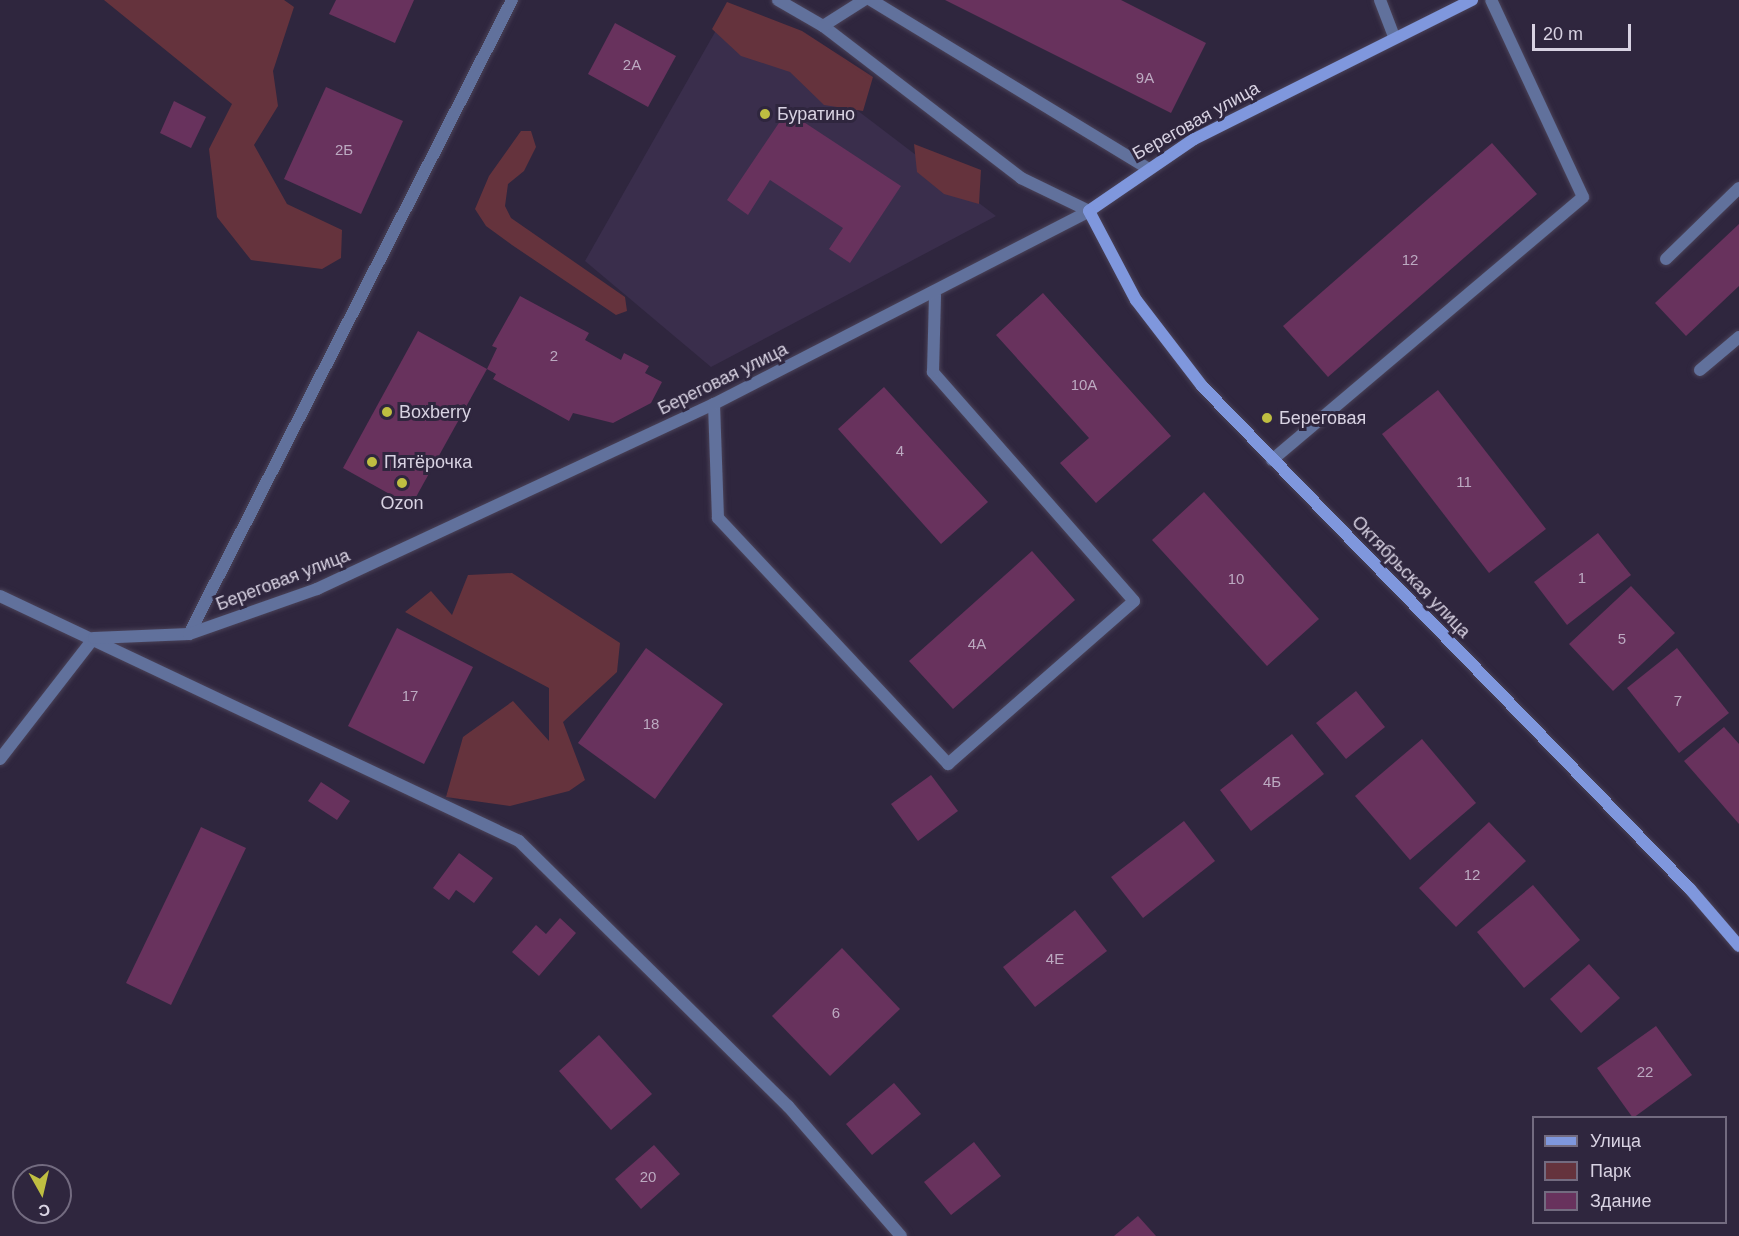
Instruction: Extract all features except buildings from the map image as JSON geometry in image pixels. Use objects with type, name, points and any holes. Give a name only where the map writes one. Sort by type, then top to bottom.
[{"type":"street","points":[[189,634],[512,0]]},
{"type":"street","points":[[778,0],[823,26],[1021,178],[1089,211]]},
{"type":"street","points":[[823,26],[864,0]]},
{"type":"street","points":[[871,0],[1146,167]]},
{"type":"street","points":[[1380,0],[1394,37]]},
{"type":"street","name":"Береговая улица","points":[[94,638],[189,634],[317,590],[714,404],[934,295],[1089,211],[1146,167],[1394,37],[1472,0]]},
{"type":"street","points":[[1272,460],[1583,197],[1491,0]]},
{"type":"street","points":[[1666,259],[1739,188]]},
{"type":"street","name":"Октябрьская улица","points":[[1089,211],[1164,343],[1272,460],[1690,888],[1739,946]]},
{"type":"street","points":[[714,404],[718,518],[948,764],[1134,601],[933,372],[934,295]]},
{"type":"street","points":[[1700,370],[1739,337]]},
{"type":"street","points":[[0,596],[94,638],[519,841],[788,1106],[901,1236]]},
{"type":"street","points":[[0,759],[94,638]]},
{"type":"shaded area","name":"Буратино","points":[[727,11],[996,216],[711,367],[585,261]]},
{"type":"green space","points":[[104,0],[284,0],[294,7],[273,71],[278,106],[254,145],[287,204],[342,230],[341,258],[322,269],[251,260],[217,217],[209,149],[232,104]]},
{"type":"green space","points":[[727,2],[802,31],[873,77],[863,111],[824,105],[790,72],[741,56],[712,29]]},
{"type":"green space","points":[[521,131],[531,131],[536,147],[524,171],[508,184],[505,206],[511,218],[625,297],[627,311],[616,315],[486,226],[475,209],[489,176]]},
{"type":"green space","points":[[914,144],[981,170],[979,204],[944,194],[917,172]]},
{"type":"green space","points":[[512,573],[620,643],[617,672],[563,722],[585,780],[569,791],[510,806],[446,797],[463,737],[513,701],[549,741],[549,688],[405,612],[431,591],[452,615],[468,575]]},
{"type":"place","name":"Буратино","points":[[765,114]]},
{"type":"place","name":"Boxberry","points":[[387,412]]},
{"type":"place","name":"Береговая","points":[[1267,418]]},
{"type":"place","name":"Пятёрочка","points":[[372,462]]},
{"type":"place","name":"Ozon","points":[[402,483]]}]
